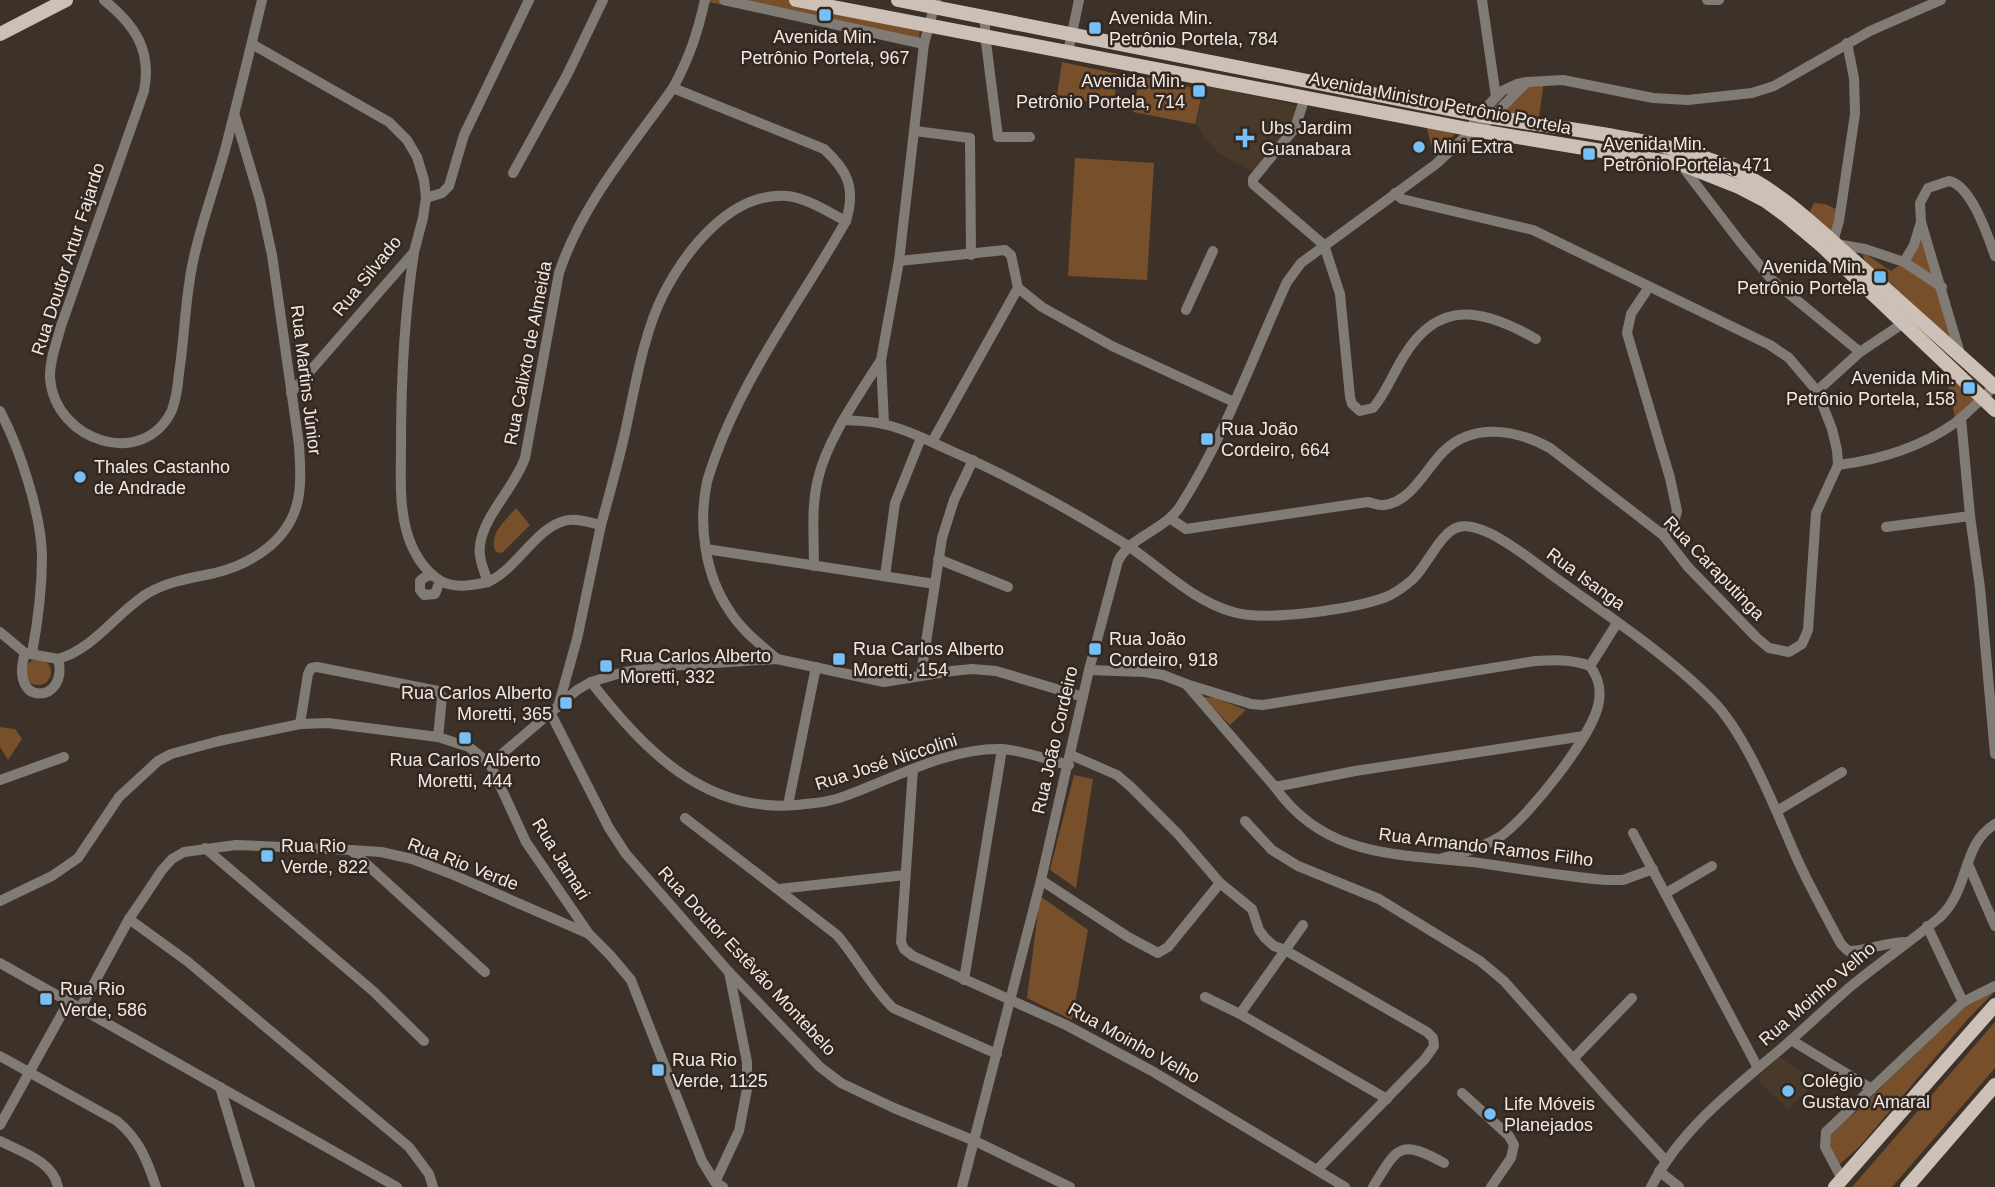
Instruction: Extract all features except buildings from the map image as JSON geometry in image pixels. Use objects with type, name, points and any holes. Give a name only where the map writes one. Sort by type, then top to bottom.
[{"type":"main road","points":[[0,34],[66,0]]},
{"type":"main road","name":"Avenida Ministro Petrônio Portela","points":[[796,0],[1305,97],[1470,133],[1681,164],[1726,181],[1766,201],[1785,215],[1822,246],[1995,410]]},
{"type":"main road","name":"Avenida Ministro Petrônio Portela","points":[[898,0],[935,4],[985,17],[1485,116],[1685,151],[1725,166],[1770,189],[1995,387]]},
{"type":"main road","points":[[1839,1183],[1995,1005]]},
{"type":"main road","points":[[1908,1187],[1995,1085]]},
{"type":"street","name":"Rua Doutor Artur Fajardo","points":[[104,0],[138,37],[146,57],[147,75],[144,91],[61,326],[50,370],[55,397],[64,416],[80,432],[111,442],[136,441],[161,425],[173,408],[184,345],[193,259],[234,114],[262,0]]},
{"type":"street","points":[[426,198],[442,193],[449,186],[464,135],[529,0]]},
{"type":"street","points":[[513,173],[603,0]]},
{"type":"street","name":"Rua Calixto de Almeida","points":[[488,582],[479,552],[480,545],[489,522],[525,458],[559,274],[566,251],[605,184],[673,88],[691,54],[705,0]]},
{"type":"street","points":[[724,0],[924,44]]},
{"type":"street","points":[[1068,52],[1079,0]]},
{"type":"street","points":[[1482,0],[1496,97]]},
{"type":"street","points":[[1707,0],[1719,0]]},
{"type":"street","points":[[1485,116],[1496,97],[1509,87],[1527,82],[1563,80],[1653,98],[1688,100],[1741,95],[1774,86],[1847,43],[1924,4],[1941,0]]},
{"type":"street","points":[[884,424],[881,360],[900,261],[924,44],[935,4]]},
{"type":"street","points":[[985,17],[985,37],[998,137],[1030,137]]},
{"type":"street","points":[[1847,43],[1854,78],[1855,114],[1834,243],[1865,248],[1904,262],[1942,287]]},
{"type":"street","name":"Rua Silvado","points":[[252,44],[389,122],[407,140],[417,157],[424,180],[424,218],[414,252],[291,393]]},
{"type":"street","points":[[1128,546],[1171,519],[1197,476],[1234,402],[1287,282],[1301,262],[1436,164],[1485,116],[1527,82]]},
{"type":"street","points":[[673,88],[824,149],[846,174],[850,188],[851,205],[846,220],[758,365],[733,414],[707,483],[703,513],[712,577],[729,611],[744,629],[777,659]]},
{"type":"street","points":[[1305,97],[1295,128],[1253,179],[1255,188],[1324,245],[1340,294],[1352,404],[1360,411],[1373,408],[1414,339],[1442,318],[1460,315],[1483,316],[1515,327],[1535,339]]},
{"type":"street","name":"Rua Martins Júnior","points":[[58,659],[80,649],[131,605],[151,592],[181,580],[251,561],[285,530],[297,504],[300,474],[272,255],[260,200],[234,114]]},
{"type":"street","points":[[915,131],[970,138],[971,255]]},
{"type":"street","points":[[1681,164],[1772,279],[1860,352]]},
{"type":"street","points":[[1709,201],[1714,189],[1726,181]]},
{"type":"street","points":[[1961,357],[1921,222],[1920,204],[1928,188],[1941,181],[1955,182],[1966,192],[1995,256]]},
{"type":"street","points":[[1395,193],[1402,199],[1533,230],[1608,264],[1649,287],[1770,345],[1789,358],[1818,391],[1832,429],[1838,465],[1858,463],[1917,444],[1961,418],[1995,387]]},
{"type":"street","points":[[554,711],[577,639],[601,525],[634,391],[655,313],[663,294],[689,254],[717,223],[739,208],[771,196],[790,196],[846,220]]},
{"type":"street","points":[[1904,262],[1914,245],[1921,222]]},
{"type":"street","points":[[900,261],[1004,250],[1011,255],[1018,288],[1042,307],[1122,351],[1234,402]]},
{"type":"street","points":[[1186,310],[1213,251]]},
{"type":"street","points":[[414,252],[403,331],[402,505],[406,531],[419,559],[436,578],[461,586],[488,582],[507,571],[541,536],[563,521],[601,525]]},
{"type":"street","points":[[1649,287],[1631,314],[1627,333],[1670,478],[1677,511],[1674,523],[1663,535]]},
{"type":"street","points":[[932,442],[1018,288]]},
{"type":"street","points":[[1818,391],[1860,352],[1902,324]]},
{"type":"street","points":[[814,566],[814,498],[824,458],[881,360]]},
{"type":"street","points":[[0,411],[26,477],[42,553],[40,610],[28,653],[21,664],[22,681],[29,690],[39,694],[57,683],[61,673],[58,659],[28,653],[0,632]]},
{"type":"street","points":[[1961,418],[1970,516],[1989,630],[1995,754]]},
{"type":"street","name":"Rua Isanga","points":[[844,420],[884,424],[973,460],[1128,546],[1156,569],[1212,604],[1234,612],[1250,615],[1292,614],[1386,597],[1400,590],[1416,576],[1451,530],[1458,527],[1472,527],[1510,545],[1617,623],[1713,701],[1730,722],[1777,811],[1796,856],[1841,944],[1848,951],[1860,951],[1887,942],[1907,942]]},
{"type":"street","name":"Rua Caraputinga","points":[[1171,519],[1186,529],[1368,502],[1384,505],[1413,489],[1444,450],[1474,435],[1497,430],[1531,438],[1550,448],[1663,535],[1688,568],[1769,648],[1789,652],[1802,644],[1808,629],[1816,513],[1838,465]]},
{"type":"street","points":[[0,438],[12,437]]},
{"type":"street","points":[[886,576],[895,503],[921,438]]},
{"type":"street","points":[[921,675],[938,559],[947,519],[973,460]]},
{"type":"street","points":[[1886,527],[1970,516]]},
{"type":"street","name":"Rua João Cordeiro","points":[[962,1187],[1041,880],[1089,670],[1118,561],[1128,546]]},
{"type":"street","points":[[706,549],[934,584]]},
{"type":"street","points":[[938,559],[1008,587]]},
{"type":"street","points":[[1585,664],[1617,623]]},
{"type":"street","points":[[0,901],[52,876],[78,858],[119,797],[158,761],[171,754],[219,741],[300,724],[328,723],[438,737],[469,747],[490,764],[591,682],[624,672],[669,666],[777,659],[884,681],[908,680],[921,675],[972,669],[996,671],[1083,697]]},
{"type":"street","points":[[1089,670],[1163,675],[1251,704],[1263,705],[1535,661],[1585,664]]},
{"type":"street","points":[[1440,859],[1490,841],[1517,823],[1584,736],[1599,704],[1600,687],[1585,664]]},
{"type":"street","points":[[788,805],[817,667]]},
{"type":"street","points":[[300,724],[307,674],[311,668],[330,669],[438,691],[442,697],[438,737]]},
{"type":"street","name":"Rua José Niccolini","points":[[591,682],[644,742],[704,789],[753,804],[788,805],[830,801],[957,755],[1002,749],[1070,760],[1117,775],[1178,834],[1220,883],[1252,909],[1259,930],[1265,938],[1274,946],[1285,950]]},
{"type":"street","name":"Rua Armando Ramos Filho","points":[[1186,684],[1275,786],[1287,805],[1314,827],[1334,837],[1377,852],[1402,857],[1440,859],[1605,880],[1623,880],[1653,869]]},
{"type":"street","name":"Rua Doutor Estêvão Montebelo","points":[[554,711],[609,828],[626,854],[729,971],[820,1067],[841,1083],[975,1141],[1070,1187]]},
{"type":"street","points":[[1275,786],[1584,736]]},
{"type":"street","points":[[964,980],[1002,749]]},
{"type":"street","points":[[0,780],[64,757]]},
{"type":"street","name":"Rua Jamari","points":[[490,764],[526,842],[589,934]]},
{"type":"street","points":[[779,889],[905,875],[913,769]]},
{"type":"street","points":[[1777,811],[1842,772]]},
{"type":"street","points":[[685,818],[836,935],[893,1008],[997,1054]]},
{"type":"street","points":[[1245,821],[1272,850],[1298,866],[1379,900],[1480,961],[1504,981],[1665,1160]]},
{"type":"street","name":"Rua Moinho Velho","points":[[1651,1187],[1665,1160],[1684,1136],[1848,989],[1952,905],[1962,885],[1973,846],[1980,836],[1995,824]]},
{"type":"street","points":[[1633,833],[1758,1068]]},
{"type":"street","name":"Rua Rio Verde","points":[[81,1007],[130,919],[162,870],[172,859],[184,852],[236,845],[351,849],[412,859],[589,934],[611,955],[631,980],[702,1161],[719,1184]]},
{"type":"street","points":[[205,848],[373,991],[424,1041]]},
{"type":"street","points":[[351,849],[485,972]]},
{"type":"street","points":[[1968,864],[1995,926]]},
{"type":"street","points":[[1666,892],[1712,866]]},
{"type":"street","name":"Rua Moinho Velho","points":[[905,875],[901,942],[904,950],[964,980],[1056,1020],[1152,1071],[1345,1187]]},
{"type":"street","points":[[1041,880],[1128,937],[1158,953],[1168,947],[1220,883]]},
{"type":"street","points":[[537,912],[558,912],[565,906],[564,897]]},
{"type":"street","points":[[130,919],[187,961],[399,1138],[420,1160],[433,1187]]},
{"type":"street","points":[[1240,1014],[1303,925]]},
{"type":"street","points":[[1927,926],[1963,1002]]},
{"type":"street","points":[[1285,950],[1433,1038],[1434,1045],[1425,1059],[1317,1170]]},
{"type":"street","points":[[0,963],[397,1187]]},
{"type":"street","points":[[719,1184],[739,1130],[747,1089],[747,1062],[729,971]]},
{"type":"street","points":[[1839,1183],[1825,1147],[1826,1132],[1963,1002],[1995,986]]},
{"type":"street","points":[[1205,997],[1240,1014],[1387,1099]]},
{"type":"street","points":[[1573,1059],[1632,998]]},
{"type":"street","points":[[0,1125],[69,1001]]},
{"type":"street","points":[[1791,1040],[1872,1089]]},
{"type":"street","points":[[0,1056],[117,1121],[130,1131],[143,1150],[156,1187]]},
{"type":"street","points":[[220,1087],[250,1187]]},
{"type":"street","points":[[1462,1093],[1509,1136],[1514,1145],[1511,1158],[1491,1187]]},
{"type":"street","points":[[0,1141],[41,1162],[50,1170],[58,1187]]},
{"type":"street","points":[[1373,1187],[1392,1156],[1400,1150],[1409,1148],[1424,1151],[1444,1163]]},
{"type":"street","points":[[1659,1171],[1679,1187]]},
{"type":"shaded area","points":[[698,0],[795,0],[920,24],[919,43]]},
{"type":"shaded area","points":[[1062,62],[1118,74],[1113,107],[1057,95]]},
{"type":"shaded area","points":[[1140,76],[1203,90],[1195,124],[1133,112]]},
{"type":"shaded area","points":[[1544,81],[1538,124],[1491,116],[1516,91]]},
{"type":"shaded area","name":"Ubs Jardim Guanabara","points":[[1205,85],[1298,106],[1292,127],[1253,172],[1218,153],[1195,124]]},
{"type":"shaded area","points":[[1426,126],[1455,134],[1435,157]]},
{"type":"shaded area","points":[[1075,158],[1154,163],[1147,280],[1068,276]]},
{"type":"shaded area","points":[[1814,203],[1825,204],[1838,210],[1832,235],[1808,216]]},
{"type":"shaded area","points":[[1921,224],[1961,357],[1867,267],[1861,251],[1891,271],[1904,262]]},
{"type":"shaded area","points":[[1952,371],[1977,396],[1955,418],[1947,381]]},
{"type":"shaded area","points":[[516,508],[530,525],[502,553],[496,552],[496,534]]},
{"type":"shaded area","points":[[38,659],[47,663],[51,672],[47,681],[38,685],[29,681],[25,672],[29,663]]},
{"type":"shaded area","points":[[1203,697],[1216,698],[1246,710],[1230,725]]},
{"type":"shaded area","points":[[0,727],[15,729],[22,739],[8,760],[0,747]]},
{"type":"shaded area","points":[[1074,775],[1093,779],[1076,888],[1050,870]]},
{"type":"shaded area","points":[[1040,896],[1088,930],[1072,1020],[1027,998]]},
{"type":"shaded area","points":[[1995,991],[1860,1146],[1840,1164],[1829,1150],[1825,1139],[1964,1006]]},
{"type":"shaded area","points":[[1995,1022],[1995,1068],[1892,1187],[1852,1187]]},
{"type":"shaded area","name":"Colégio Gustavo Amaral","points":[[1780,1057],[1817,1081],[1788,1109],[1756,1078]]},
{"type":"place","name":"Avenida Min. Petrônio Portela, 967","points":[[825,15]]},
{"type":"place","name":"Avenida Min. Petrônio Portela, 784","points":[[1095,28]]},
{"type":"place","name":"Avenida Min. Petrônio Portela, 714","points":[[1199,91]]},
{"type":"place","name":"Ubs Jardim Guanabara","points":[[1245,138]]},
{"type":"place","name":"Mini Extra","points":[[1419,147]]},
{"type":"place","name":"Avenida Min. Petrônio Portela, 471","points":[[1589,154]]},
{"type":"place","name":"Avenida Min. Petrônio Portela","points":[[1880,277]]},
{"type":"place","name":"Avenida Min. Petrônio Portela, 158","points":[[1969,388]]},
{"type":"place","name":"Rua João Cordeiro, 664","points":[[1207,439]]},
{"type":"place","name":"Thales Castanho de Andrade","points":[[80,477]]},
{"type":"place","name":"Rua João Cordeiro, 918","points":[[1095,649]]},
{"type":"place","name":"Rua Carlos Alberto Moretti, 154","points":[[839,659]]},
{"type":"place","name":"Rua Carlos Alberto Moretti, 332","points":[[606,666]]},
{"type":"place","name":"Rua Carlos Alberto Moretti, 365","points":[[566,703]]},
{"type":"place","name":"Rua Carlos Alberto Moretti, 444","points":[[465,738]]},
{"type":"place","name":"Rua Rio Verde, 822","points":[[267,856]]},
{"type":"place","name":"Rua Rio Verde, 586","points":[[46,999]]},
{"type":"place","name":"Rua Rio Verde, 1125","points":[[658,1070]]},
{"type":"place","name":"Colégio Gustavo Amaral","points":[[1788,1091]]},
{"type":"place","name":"Life Móveis Planejados","points":[[1490,1114]]}]
